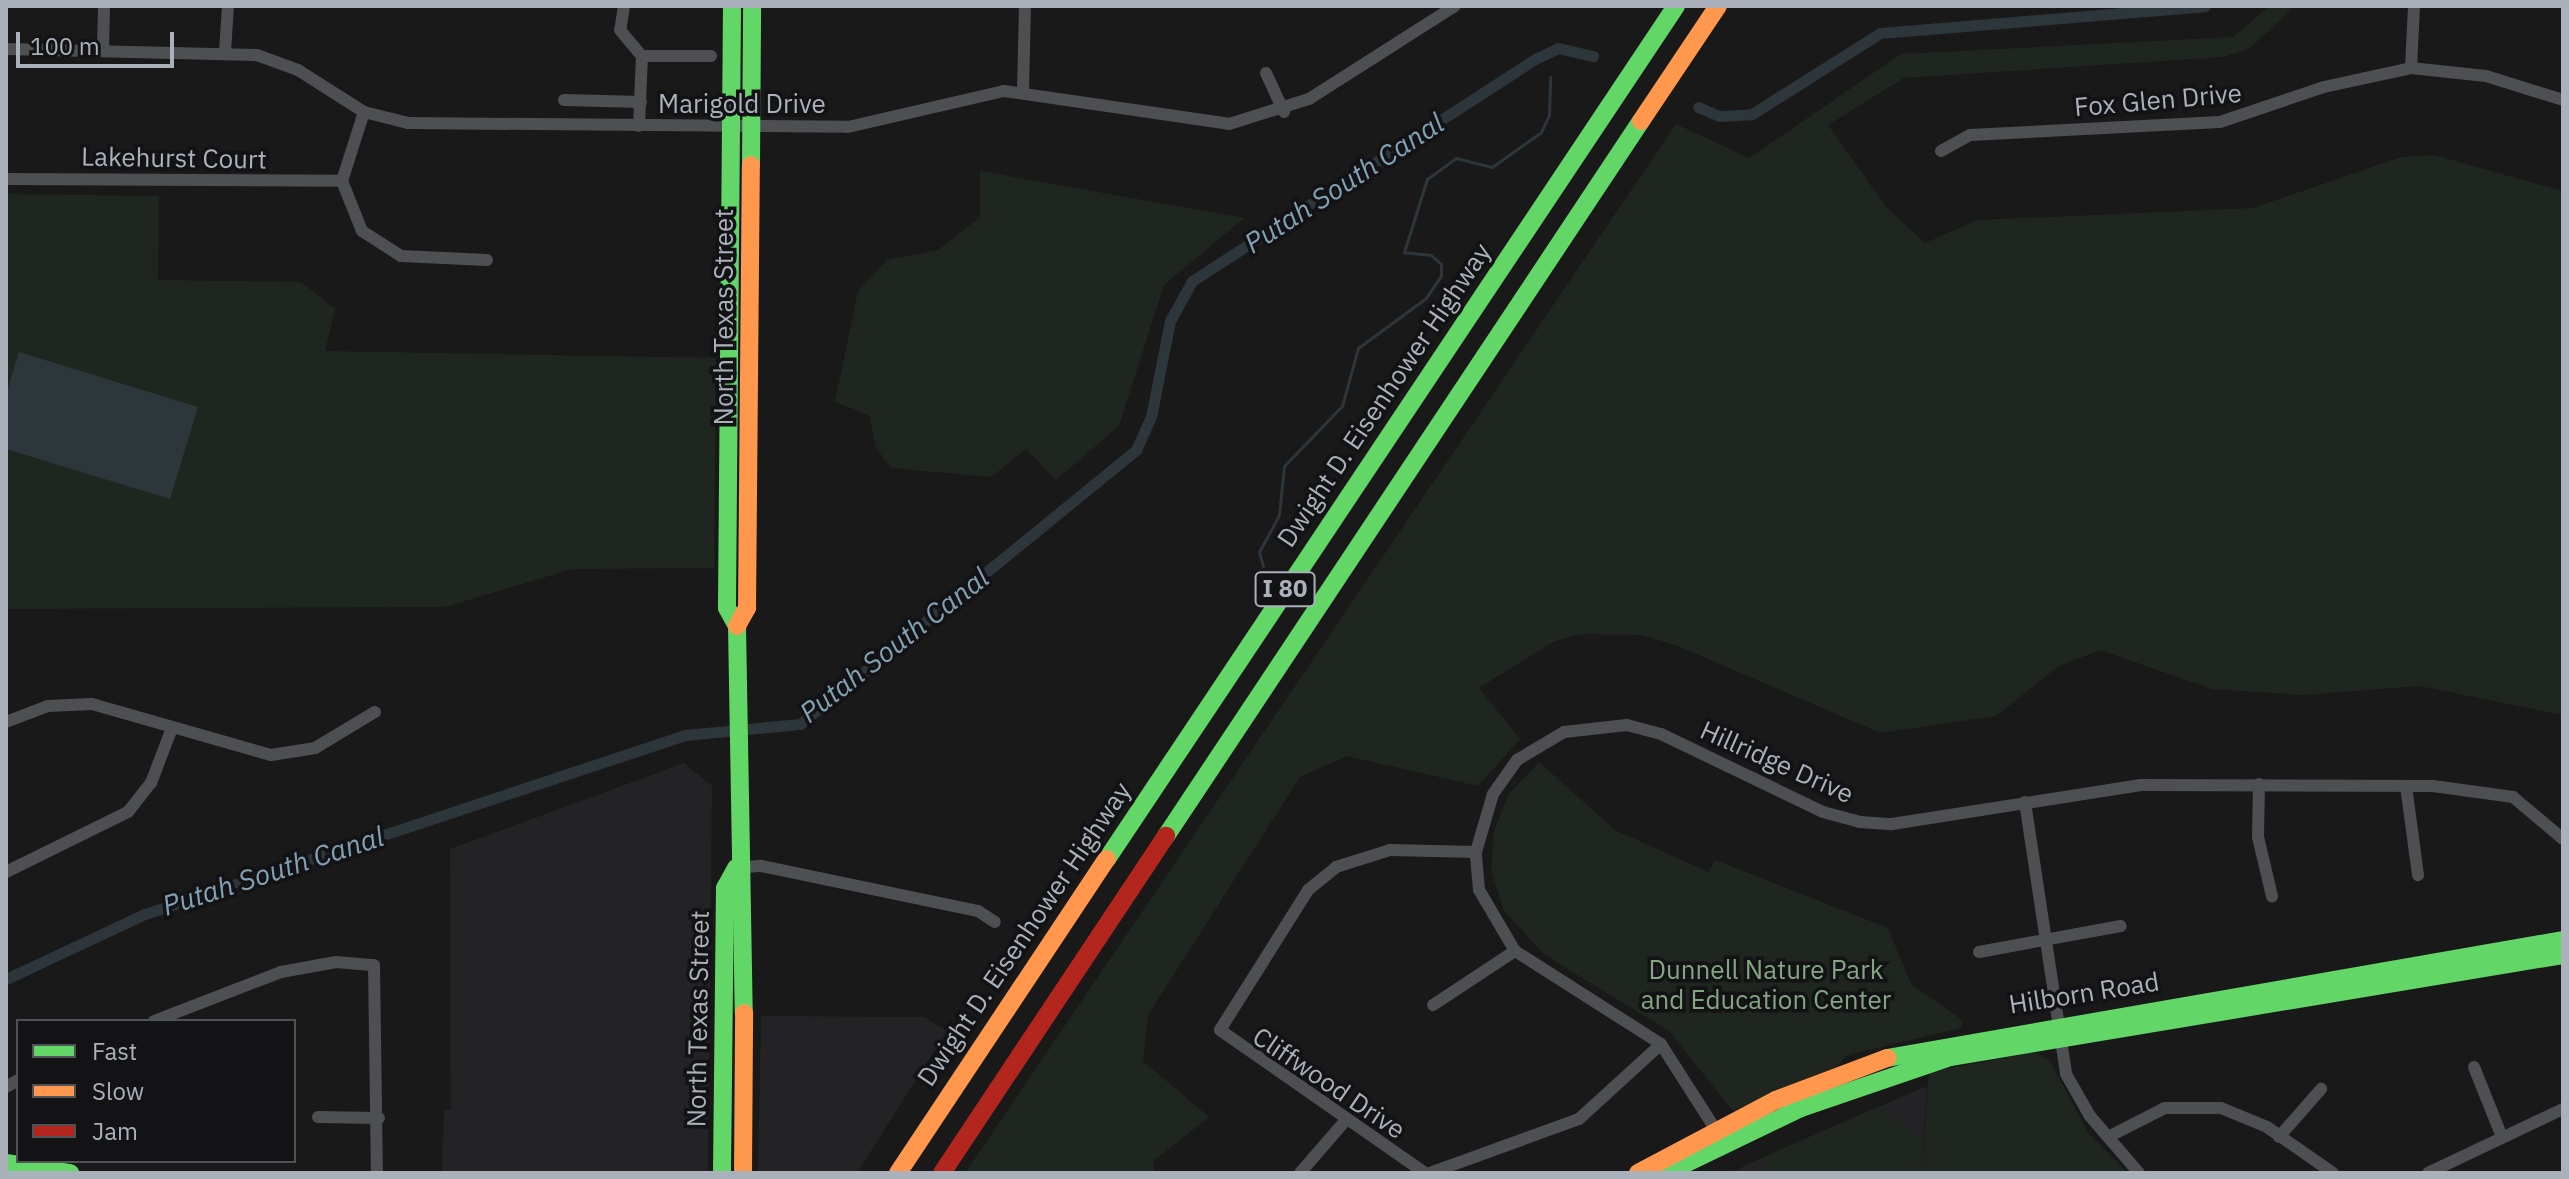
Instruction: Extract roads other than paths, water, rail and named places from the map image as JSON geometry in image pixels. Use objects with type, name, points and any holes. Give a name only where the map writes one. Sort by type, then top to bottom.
[{"type":"main road","name":"North Texas Street","points":[[732,6],[727,608],[737,626]]},
{"type":"main road","name":"North Texas Street","points":[[743,1173],[745,888],[736,868],[736,732],[737,626],[747,608],[752,6]]},
{"type":"main road","name":"Dwight D. Eisenhower Highway","points":[[898,1173],[1676,6]]},
{"type":"main road","name":"I 80","points":[[942,1173],[1718,6]]},
{"type":"main road","name":"North Texas Street","points":[[722,1173],[725,888],[736,868]]},
{"type":"main road","name":"Hilborn Road","points":[[1638,1173],[1720,1137],[1887,1076],[2058,1032],[2563,940]]},
{"type":"main road","name":"Hilborn Road","points":[[2058,1032],[2563,955]]},
{"type":"main road","name":"Hilborn Road","points":[[1666,1173],[1720,1137]]},
{"type":"main road","points":[[6,1163],[70,1173]]},
{"type":"street","points":[[103,50],[104,6]]},
{"type":"street","points":[[225,52],[228,6]]},
{"type":"street","points":[[624,6],[620,30],[642,56],[639,126]]},
{"type":"street","points":[[1023,92],[1025,6]]},
{"type":"street","name":"Marigold Drive","points":[[6,49],[225,52],[278,61],[364,112],[408,123],[848,127],[956,97],[1023,92],[1202,123],[1284,112],[1455,6]]},
{"type":"street","points":[[2411,68],[2414,6]]},
{"type":"street","points":[[642,56],[711,56]]},
{"type":"street","name":"Fox Glen Drive","points":[[1941,151],[1970,135],[2220,122],[2324,87],[2411,68],[2486,76],[2563,100]]},
{"type":"street","points":[[1266,73],[1284,112]]},
{"type":"street","points":[[564,100],[641,102]]},
{"type":"street","points":[[364,112],[342,181],[351,214],[379,246],[422,260],[487,260]]},
{"type":"street","name":"Lakehurst Court","points":[[6,179],[342,181]]},
{"type":"street","points":[[6,722],[48,706],[92,704],[251,753],[294,753],[375,712]]},
{"type":"street","name":"Hillridge Drive","points":[[1720,1137],[1661,1044],[1515,951],[1479,890],[1476,852],[1481,816],[1517,760],[1564,732],[1595,725],[1661,734],[1823,812],[1860,822],[1892,824],[2141,785],[2406,786],[2482,788],[2513,797],[2563,839]]},
{"type":"street","points":[[6,872],[128,812],[151,783],[172,728]]},
{"type":"street","points":[[2259,784],[2258,837],[2272,896]]},
{"type":"street","points":[[2406,786],[2418,875]]},
{"type":"street","points":[[2025,802],[2058,1032],[2079,1100],[2139,1173]]},
{"type":"street","name":"Cliffwood Drive","points":[[1476,852],[1390,850],[1336,867],[1308,890],[1223,1016],[1220,1030],[1230,1042],[1345,1121],[1428,1173],[1579,1119],[1661,1044]]},
{"type":"street","points":[[736,868],[761,866],[978,911],[995,922]]},
{"type":"street","points":[[1979,952],[2043,937],[2121,926]]},
{"type":"street","points":[[1433,1005],[1515,951]]},
{"type":"street","points":[[159,1019],[281,972],[336,962],[374,965],[379,1118],[377,1173]]},
{"type":"street","points":[[2474,1067],[2502,1137]]},
{"type":"street","points":[[2279,1137],[2321,1089]]},
{"type":"street","points":[[2108,1137],[2133,1119],[2197,1105],[2244,1116],[2333,1173]]},
{"type":"street","points":[[2428,1173],[2563,1109]]},
{"type":"street","points":[[318,1117],[379,1118]]},
{"type":"street","points":[[1300,1173],[1345,1121]]},
{"type":"waterway","name":"Putah South Canal","points":[[1698,107],[1719,116],[1752,114],[1880,33],[2205,6]]},
{"type":"waterway","name":"Putah South Canal","points":[[6,979],[145,914],[685,735],[800,724],[1136,450],[1151,417],[1170,321],[1192,281],[1537,58],[1558,48],[1593,56]]},
{"type":"waterway","points":[[1263,566],[1259,552],[1279,515],[1284,466],[1342,406],[1358,348],[1426,298],[1441,276],[1441,264],[1431,255],[1404,252],[1427,179],[1456,158],[1492,167],[1541,132],[1549,115],[1550,77]]},
{"type":"park label","name":"Dunnell Nature Park and Education Center","points":[[1766,985]]}]
